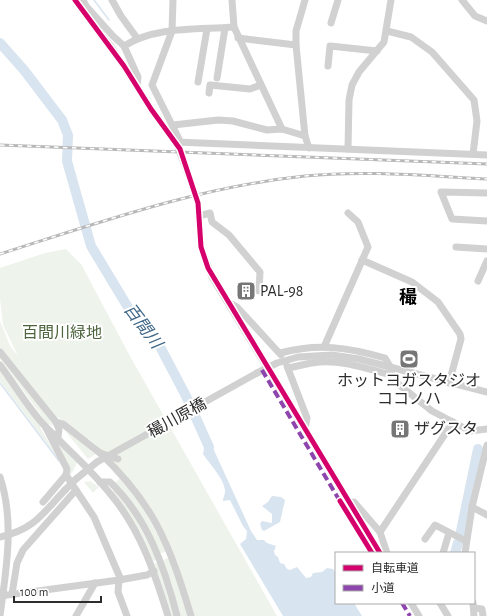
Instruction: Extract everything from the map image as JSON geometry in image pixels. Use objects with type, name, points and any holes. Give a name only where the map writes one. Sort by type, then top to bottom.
[{"type":"street","points":[[75,0],[84,5],[112,36],[124,46],[138,77],[136,85]]},
{"type":"street","points":[[112,0],[121,16],[137,38]]},
{"type":"street","points":[[173,0],[172,31],[152,85],[172,125],[195,193]]},
{"type":"street","points":[[232,0],[234,27],[238,38],[282,129]]},
{"type":"street","points":[[305,0],[296,31],[296,45],[305,136],[309,148]]},
{"type":"street","points":[[331,23],[338,0]]},
{"type":"street","points":[[348,149],[349,100],[352,85],[359,72],[384,42],[391,0]]},
{"type":"street","points":[[462,0],[475,16],[487,21]]},
{"type":"street","points":[[84,5],[151,109],[178,142],[487,155]]},
{"type":"street","points":[[124,46],[137,38],[154,33],[234,27]]},
{"type":"street","points":[[217,78],[225,28]]},
{"type":"street","points":[[198,82],[207,29]]},
{"type":"street","points":[[387,31],[411,36],[432,52],[474,100],[477,121],[473,154]]},
{"type":"street","points":[[238,38],[296,45]]},
{"type":"street","points":[[328,66],[330,46],[377,51]]},
{"type":"street","points":[[209,93],[210,85],[250,89],[261,85]]},
{"type":"street","points":[[172,125],[218,120],[233,121],[267,130],[282,129],[305,136]]},
{"type":"street","points":[[487,193],[441,192],[452,219],[487,221]]},
{"type":"street","points":[[198,203],[200,236],[204,257],[212,277],[379,552]]},
{"type":"street","points":[[324,347],[368,247],[358,222],[348,212]]},
{"type":"street","points":[[199,216],[210,214],[212,222],[229,235],[260,272],[259,291]]},
{"type":"street","points":[[456,247],[487,249]]},
{"type":"street","points":[[362,260],[412,282],[438,302],[460,334],[461,339],[449,383]]},
{"type":"street","points":[[478,280],[487,261]]},
{"type":"street","points":[[226,301],[238,307],[280,354],[308,348],[324,347],[352,350],[385,358],[391,371],[392,379],[432,411],[470,431],[487,429]]},
{"type":"street","points":[[0,352],[56,422],[59,429],[58,437]]},
{"type":"street","name":"穝川原橋","points":[[0,536],[9,535],[32,525],[76,479],[97,462],[268,368],[298,357],[332,355],[391,371]]},
{"type":"street","points":[[305,429],[307,418],[288,367],[320,362],[343,363],[391,371],[487,392]]},
{"type":"street","points":[[0,365],[45,426],[67,469],[66,476],[43,502]]},
{"type":"street","points":[[56,422],[63,424],[100,453],[122,474],[153,516],[171,553],[191,616]]},
{"type":"street","points":[[380,532],[453,422]]},
{"type":"street","points":[[45,426],[89,468],[113,496],[132,526],[154,571],[168,616]]},
{"type":"street","points":[[465,552],[472,507],[487,445]]},
{"type":"street","points":[[100,453],[118,459]]},
{"type":"street","points":[[66,476],[94,517],[122,580],[118,592],[126,616]]},
{"type":"street","points":[[0,477],[4,491],[9,535],[1,595],[0,616]]},
{"type":"street","points":[[100,482],[110,482],[121,492],[150,539],[167,579],[177,616]]},
{"type":"street","points":[[12,594],[17,563],[23,550],[76,490]]},
{"type":"street","points":[[349,503],[354,502],[380,532],[387,552]]},
{"type":"street","points":[[472,507],[487,515]]},
{"type":"street","points":[[425,539],[435,525],[466,541]]},
{"type":"street","points":[[443,552],[449,533]]},
{"type":"street","points":[[1,595],[122,580],[147,575],[154,571]]},
{"type":"street","points":[[76,616],[95,583]]},
{"type":"street","points":[[412,604],[419,616]]},
{"type":"street","points":[[441,604],[448,616]]},
{"type":"street","points":[[474,616],[480,609]]},
{"type":"green space","name":"百間川緑地","points":[[66,249],[81,264],[131,358],[277,616],[193,616],[178,564],[166,536],[102,451],[88,438],[92,445],[59,418],[52,415],[0,349],[0,321],[10,346],[18,356],[3,325],[0,299],[0,268],[45,253]]},
{"type":"green space","points":[[0,356],[48,417],[54,427],[47,423],[0,359]]},
{"type":"green space","points":[[0,371],[38,420],[41,429],[59,460],[0,381]]},
{"type":"green space","points":[[62,427],[96,454],[88,459]]},
{"type":"green space","points":[[54,437],[77,463],[71,475],[69,473]]},
{"type":"green space","points":[[121,477],[141,505],[167,551],[159,554],[115,483]]},
{"type":"green space","points":[[90,481],[99,487],[93,493],[84,482]]},
{"type":"green space","points":[[114,490],[132,512],[157,560],[153,561],[129,515],[113,491]]},
{"type":"green space","points":[[170,557],[189,616],[180,616],[172,584],[163,560]]},
{"type":"green space","points":[[158,562],[174,616],[171,616],[154,564]]},
{"type":"shaded area","points":[[207,435],[251,531],[257,540],[264,540],[267,543],[276,546],[274,551],[280,563],[284,564],[287,569],[290,570],[297,567],[306,578],[311,577],[313,573],[322,572],[327,568],[333,569],[335,572],[335,604],[355,604],[362,616],[283,616],[240,544],[246,539],[247,531],[230,500],[223,501],[225,488],[217,472],[203,454],[205,443],[202,436]]},
{"type":"shaded area","points":[[272,496],[281,497],[285,500],[280,522],[264,531],[262,530],[260,524],[262,521],[272,523],[272,514],[262,506],[268,502]]},
{"type":"waterway","points":[[94,0],[109,20]]},
{"type":"waterway","name":"百間川","points":[[0,43],[24,70],[62,120],[68,135],[67,161],[91,246],[129,309],[156,339],[186,396],[209,447]]},
{"type":"waterway","points":[[0,383],[59,461]]},
{"type":"waterway","points":[[460,536],[478,449]]},
{"type":"waterway","points":[[455,552],[458,543]]},
{"type":"railway","points":[[0,145],[487,164]]},
{"type":"railway","points":[[0,254],[151,207],[227,188],[266,181],[328,174],[396,174],[487,179]]},
{"type":"marked path","points":[[262,370],[341,503]]},
{"type":"marked path","points":[[403,604],[410,616]]},
{"type":"cycle path","points":[[75,0],[124,66],[151,109],[180,149],[198,203],[201,247],[208,268],[379,552]]},
{"type":"cycle path","points":[[340,501],[371,552]]},
{"type":"place","name":"PAL-98","points":[[246,291]]},
{"type":"place","name":"ホットヨガスタジオ ココノハ","points":[[409,359]]},
{"type":"place","name":"ザグスタ","points":[[400,429]]},
{"type":"district","name":"穝","points":[[408,298]]}]
